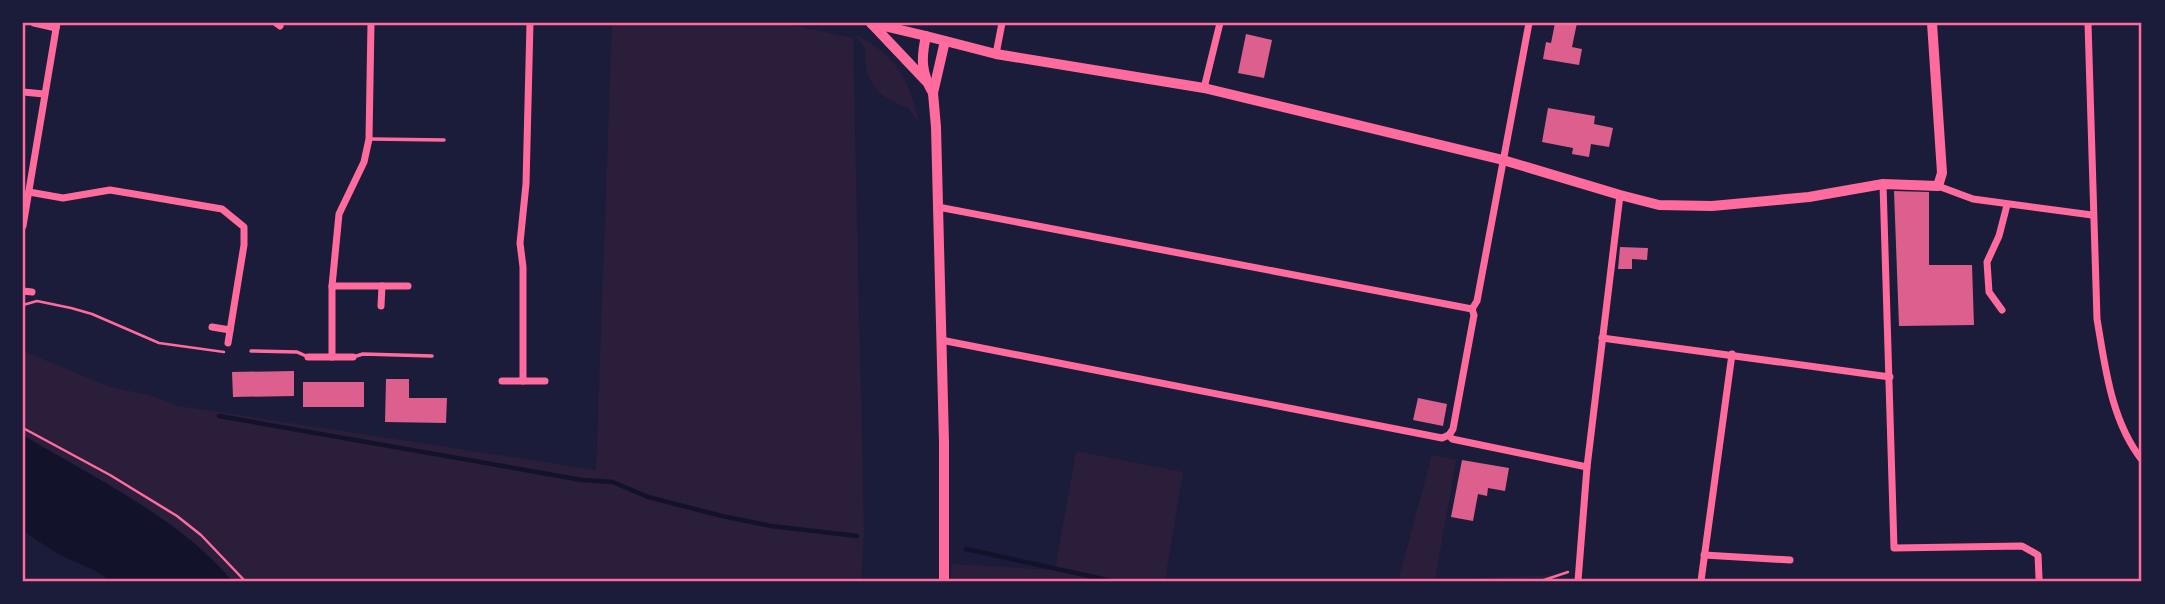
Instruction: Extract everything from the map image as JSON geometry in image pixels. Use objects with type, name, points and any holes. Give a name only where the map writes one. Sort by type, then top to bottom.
[{"type":"main road","points":[[933,93],[926,81],[922,64],[926,36],[996,54],[1204,88],[1503,160],[1659,205],[1712,206],[1809,197],[1883,184],[1938,186],[1942,173],[1932,23]]},
{"type":"main road","points":[[944,581],[941,340],[933,93],[945,41]]},
{"type":"street","points":[[23,226],[57,25],[34,23]]},
{"type":"street","points":[[332,357],[332,286],[338,214],[364,162],[369,139],[371,23]]},
{"type":"street","points":[[523,381],[523,267],[520,243],[526,184],[530,23]]},
{"type":"street","points":[[871,23],[926,36]]},
{"type":"street","points":[[871,23],[926,81]]},
{"type":"street","points":[[996,54],[1002,23]]},
{"type":"street","points":[[1204,88],[1220,23]]},
{"type":"street","points":[[1472,309],[1477,301],[1529,23]]},
{"type":"street","points":[[2088,23],[2097,319],[2117,411],[2131,445],[2142,460]]},
{"type":"street","points":[[23,92],[44,94]]},
{"type":"street","points":[[1883,184],[1894,548],[2022,546],[2038,555],[2039,578]]},
{"type":"street","points":[[1938,186],[1973,200],[2092,215]]},
{"type":"street","points":[[29,192],[63,198],[110,190],[222,209],[244,227],[244,245],[228,343]]},
{"type":"street","points":[[1577,581],[1587,467],[1620,195]]},
{"type":"street","points":[[2002,310],[1989,292],[1987,261],[1999,236],[2007,205]]},
{"type":"street","points":[[938,207],[1472,309]]},
{"type":"street","points":[[332,286],[408,286]]},
{"type":"street","points":[[382,286],[382,306]]},
{"type":"street","points":[[23,291],[32,292]]},
{"type":"street","points":[[941,340],[1442,438],[1449,435],[1453,429],[1474,315],[1472,309]]},
{"type":"street","points":[[212,327],[230,330]]},
{"type":"street","points":[[1602,338],[1890,377]]},
{"type":"street","points":[[1701,581],[1732,354]]},
{"type":"street","points":[[308,357],[354,358]]},
{"type":"street","points":[[502,381],[545,381]]},
{"type":"street","points":[[1449,435],[1452,439],[1587,467]]},
{"type":"street","points":[[1704,555],[1790,560]]},
{"type":"lane","points":[[369,139],[444,140]]},
{"type":"lane","points":[[251,351],[297,352],[308,357]]},
{"type":"lane","points":[[354,358],[363,354],[432,356]]},
{"type":"path","points":[[23,305],[37,301],[71,308],[92,314],[159,343],[228,353],[228,343]]},
{"type":"path","points":[[23,428],[110,475],[177,516],[201,534],[246,581]]},
{"type":"path","points":[[1541,581],[1577,569]]},
{"type":"shaded area","points":[[612,23],[782,23],[853,38],[864,534],[861,581],[232,581],[188,538],[162,518],[23,435],[23,351],[110,387],[149,395],[179,406],[596,470]]},
{"type":"shaded area","points":[[854,34],[881,51],[899,70],[911,94],[919,124],[909,108],[886,98],[875,87],[868,73],[866,52]]},
{"type":"shaded area","points":[[23,435],[161,518],[211,558],[232,581],[111,581],[96,571],[58,554],[23,531]]},
{"type":"shaded area","points":[[1076,451],[1183,472],[1165,581],[950,581],[952,564],[1055,570]]},
{"type":"shaded area","points":[[1432,455],[1456,460],[1435,580],[1551,575],[1551,581],[1398,581]]},
{"type":"building","points":[[1555,23],[1577,23],[1572,47],[1582,49],[1579,65],[1543,59],[1546,42],[1551,43]]},
{"type":"building","points":[[1246,34],[1272,40],[1264,78],[1238,73]]},
{"type":"building","points":[[1548,108],[1595,116],[1594,124],[1613,128],[1609,147],[1591,144],[1589,157],[1572,154],[1573,148],[1542,142]]},
{"type":"building","points":[[1894,191],[1929,192],[1929,265],[1972,265],[1974,325],[1899,326]]},
{"type":"building","points":[[1620,247],[1648,248],[1647,260],[1632,259],[1632,269],[1618,269]]},
{"type":"building","points":[[294,371],[294,396],[233,397],[232,372]]},
{"type":"building","points":[[386,379],[409,379],[409,398],[447,398],[446,423],[385,422]]},
{"type":"building","points":[[303,382],[364,382],[364,407],[303,407]]},
{"type":"building","points":[[1418,398],[1447,404],[1443,426],[1413,420]]},
{"type":"building","points":[[1462,460],[1509,468],[1505,491],[1488,488],[1487,496],[1478,494],[1473,521],[1451,517]]},
{"type":"waterway","points":[[219,416],[582,480],[613,482],[648,497],[722,516],[771,526],[857,536]]},
{"type":"waterway","points":[[966,549],[1112,581]]}]
